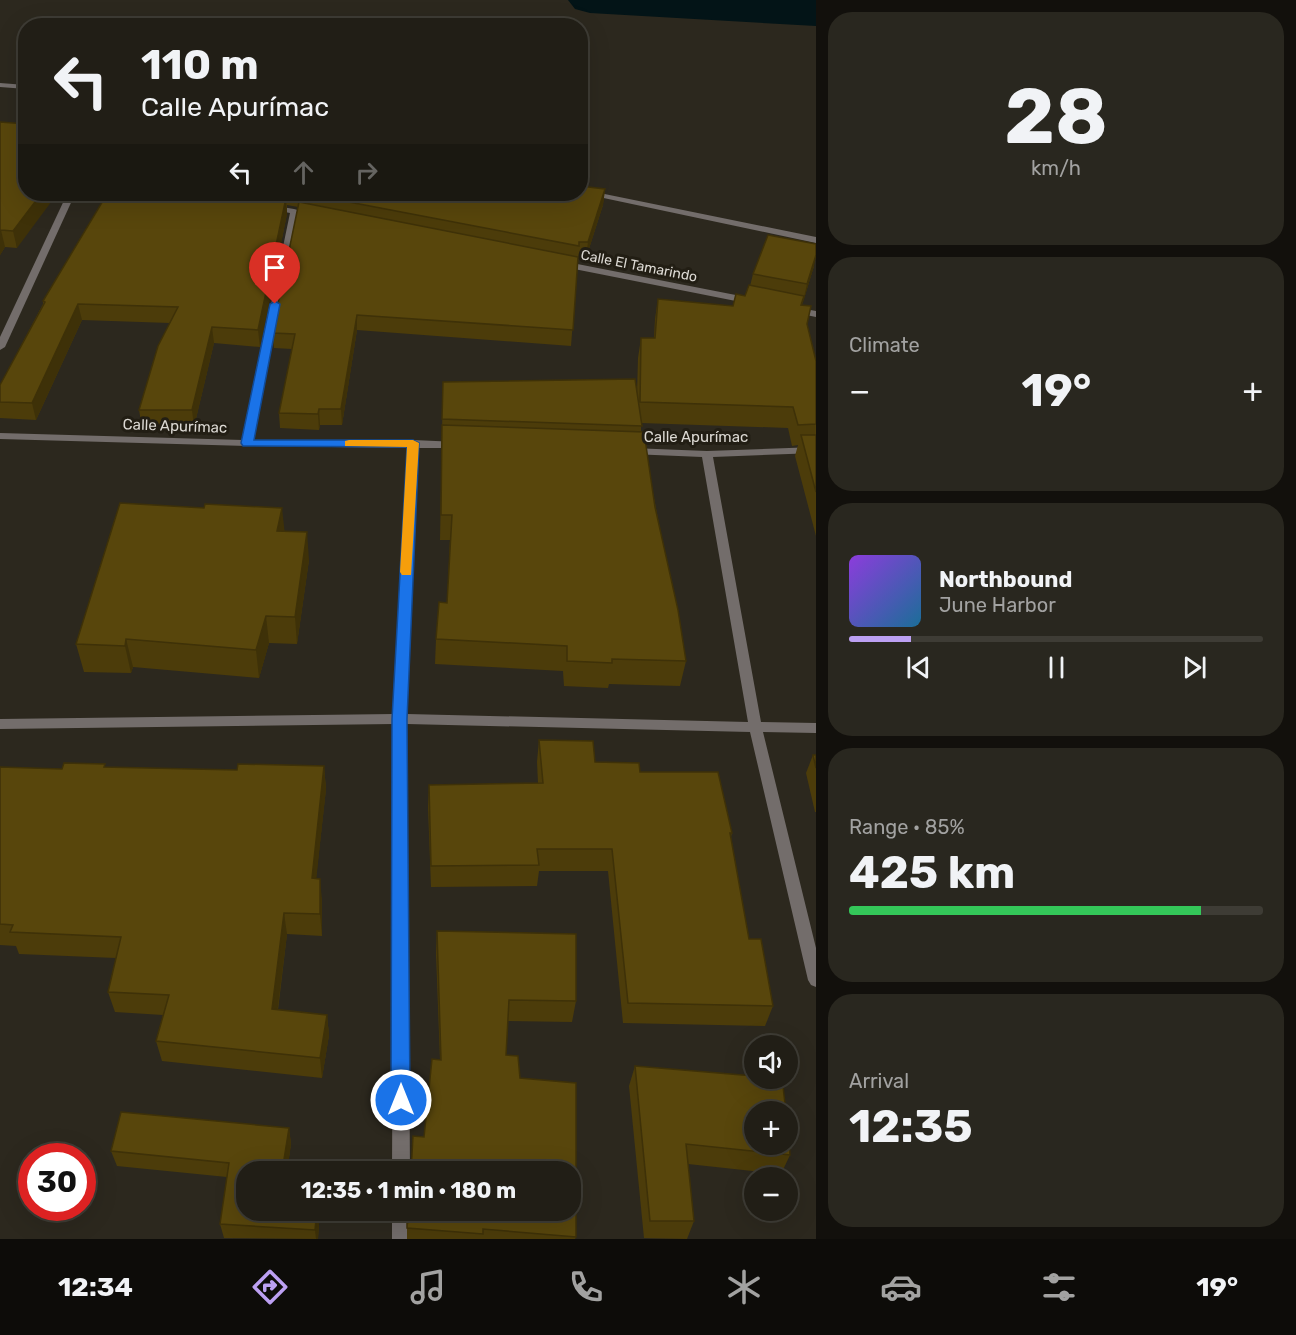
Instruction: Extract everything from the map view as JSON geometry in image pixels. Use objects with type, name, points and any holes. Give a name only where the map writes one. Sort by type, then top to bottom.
[{"type":"street","points":[[0,85],[18,86]]},
{"type":"street","points":[[588,193],[816,240]]},
{"type":"street","points":[[0,347],[68,201]]},
{"type":"street","points":[[262,205],[317,216]]},
{"type":"street","points":[[247,443],[294,212]]},
{"type":"street","name":"Calle El Tamarindo","points":[[549,262],[758,303]]},
{"type":"street","points":[[781,307],[816,314]]},
{"type":"street","name":"Calle Apurímac","points":[[0,436],[247,443],[472,445]]},
{"type":"street","points":[[401,1161],[400,719],[413,443]]},
{"type":"street","name":"Calle Apurímac","points":[[625,451],[707,454],[816,450]]},
{"type":"street","points":[[707,454],[756,728],[816,980]]},
{"type":"street","points":[[0,724],[400,719],[816,728]]},
{"type":"street","points":[[401,1221],[401,1239]]},
{"type":"building","points":[[0,122],[18,123],[18,201],[36,201],[13,231],[0,231]]},
{"type":"building","points":[[588,187],[605,189],[588,242],[579,242],[579,246],[344,201],[588,201]]},
{"type":"building","points":[[103,201],[285,201],[258,330],[212,327],[192,410],[139,410],[158,346],[178,307],[78,304],[32,403],[0,402],[0,385],[45,302],[43,301]]},
{"type":"building","points":[[299,202],[578,257],[573,330],[357,315],[341,409],[319,409],[318,414],[279,413],[295,334],[272,333]]},
{"type":"building","points":[[768,235],[816,244],[816,255],[807,284],[753,274]]},
{"type":"building","points":[[749,285],[804,296],[801,305],[811,306],[807,324],[816,361],[816,424],[798,425],[793,407],[640,402],[641,338],[655,338],[658,299],[733,306],[736,294],[745,296]]},
{"type":"building","points":[[635,379],[642,426],[442,419],[443,382]]},
{"type":"building","points":[[442,425],[644,432],[655,507],[678,610],[686,661],[612,659],[612,663],[567,661],[567,646],[436,639],[439,602],[447,603],[452,515],[441,515]]},
{"type":"building","points":[[801,435],[816,435],[816,492]]},
{"type":"building","points":[[120,503],[204,508],[205,504],[282,508],[277,531],[307,532],[295,617],[266,616],[256,650],[126,639],[125,646],[76,644]]},
{"type":"building","points":[[539,740],[593,741],[595,762],[639,763],[640,772],[718,772],[732,833],[730,833],[749,939],[761,939],[773,1006],[628,1003],[612,849],[537,849],[539,865],[431,866],[429,785],[543,783]]},
{"type":"building","points":[[64,763],[105,764],[104,767],[237,770],[238,764],[324,766],[312,878],[320,879],[320,914],[284,913],[272,1009],[327,1015],[320,1058],[156,1041],[169,995],[108,992],[121,937],[10,932],[13,925],[0,924],[0,767],[62,769]]},
{"type":"building","points":[[437,931],[576,934],[576,1001],[509,1000],[506,1055],[518,1056],[520,1078],[576,1083],[576,1161],[412,1161],[413,1136],[424,1137],[432,1059],[441,1060]]},
{"type":"building","points":[[635,1066],[744,1075],[744,1089],[783,1089],[785,1101],[744,1101],[744,1150],[686,1144],[694,1221],[650,1221]]},
{"type":"building","points":[[121,1112],[289,1128],[284,1161],[236,1161],[236,1221],[316,1221],[315,1230],[220,1224],[229,1163],[111,1151]]},
{"type":"building","points":[[412,1221],[576,1221],[576,1237],[483,1229],[483,1234],[407,1228],[407,1223]]},
{"type":"waterway","points":[[590,0],[816,13]]},
{"type":"slow traffic","points":[[349,443],[413,443],[407,572]]},
{"type":"route","points":[[275,304],[247,443],[413,443],[400,719],[401,1100]]}]
